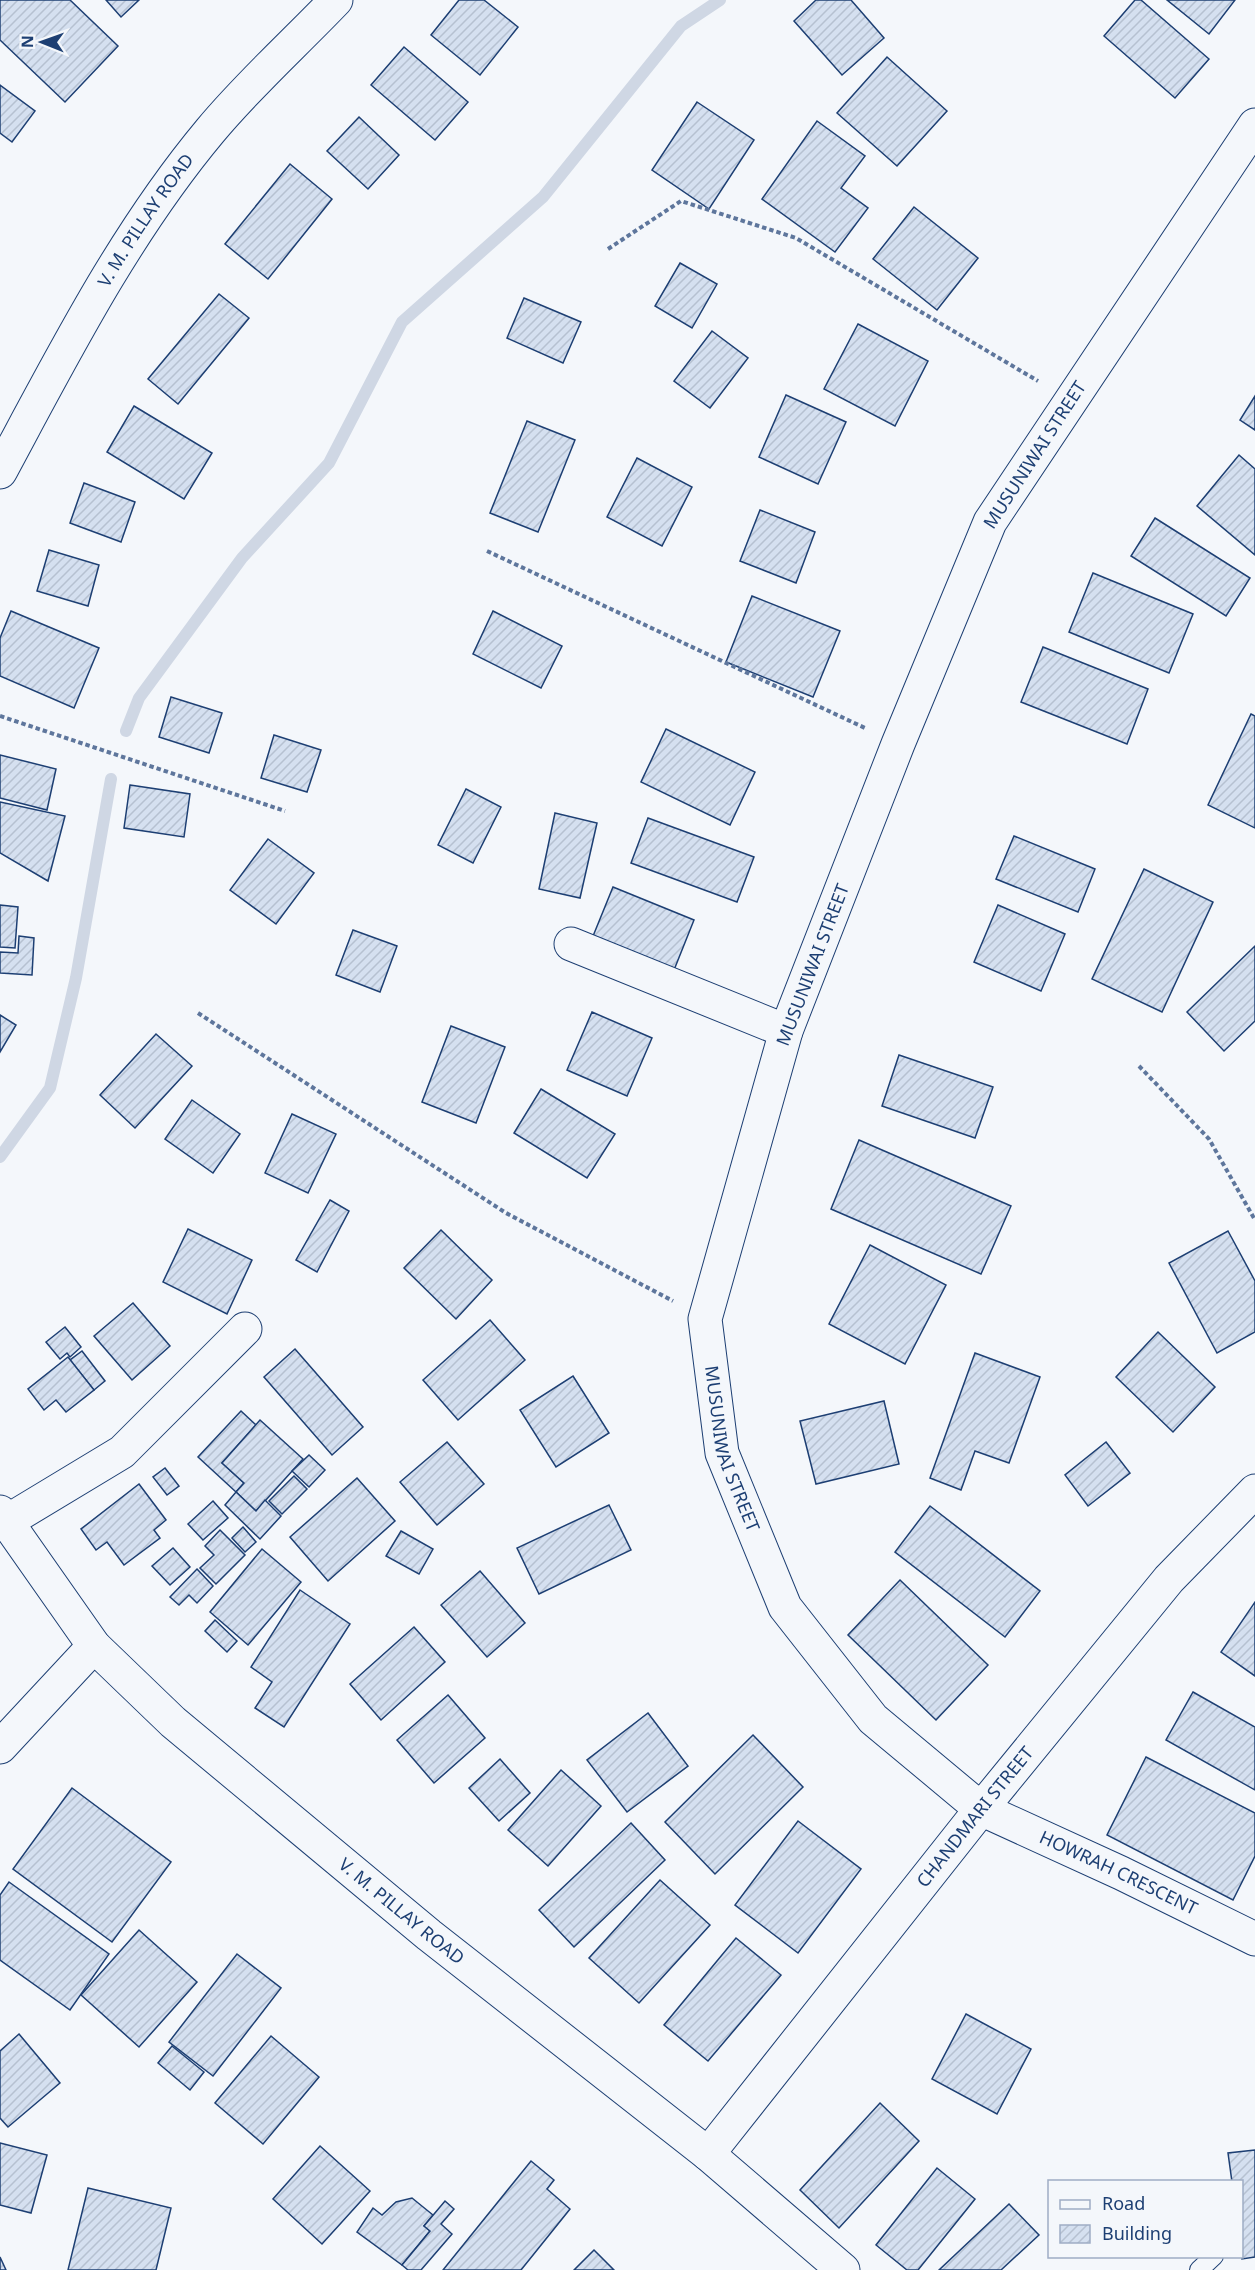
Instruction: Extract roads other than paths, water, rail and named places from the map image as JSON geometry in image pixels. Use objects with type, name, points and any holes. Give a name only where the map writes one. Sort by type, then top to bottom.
[{"type":"street","name":"V. M. PILLAY ROAD","points":[[0,472],[55,369],[132,236],[210,131],[336,0]]},
{"type":"street","name":"MUSUNIWAI STREET","points":[[981,1809],[873,1719],[785,1607],[722,1453],[705,1319],[786,1031],[898,744],[990,522],[1255,125]]},
{"type":"street","points":[[571,944],[786,1031]]},
{"type":"street","points":[[3,1517],[122,1452],[245,1329]]},
{"type":"street","name":"CHANDMARI STREET","points":[[708,2154],[981,1809],[1169,1579],[1255,1491]]},
{"type":"street","name":"V. M. PILLAY ROAD","points":[[3,1517],[94,1646],[173,1722],[429,1935],[708,2154],[843,2270]]},
{"type":"street","points":[[0,1747],[94,1646]]},
{"type":"street","name":"HOWRAH CRESCENT","points":[[981,1809],[1121,1873],[1255,1939]]},
{"type":"lane","points":[[1199,2270],[1212,2258]]},
{"type":"waterway","points":[[126,731],[139,698],[242,558],[329,463],[402,322],[543,197],[681,26],[720,0]]},
{"type":"waterway","points":[[0,1157],[50,1088],[76,978],[111,779]]}]
